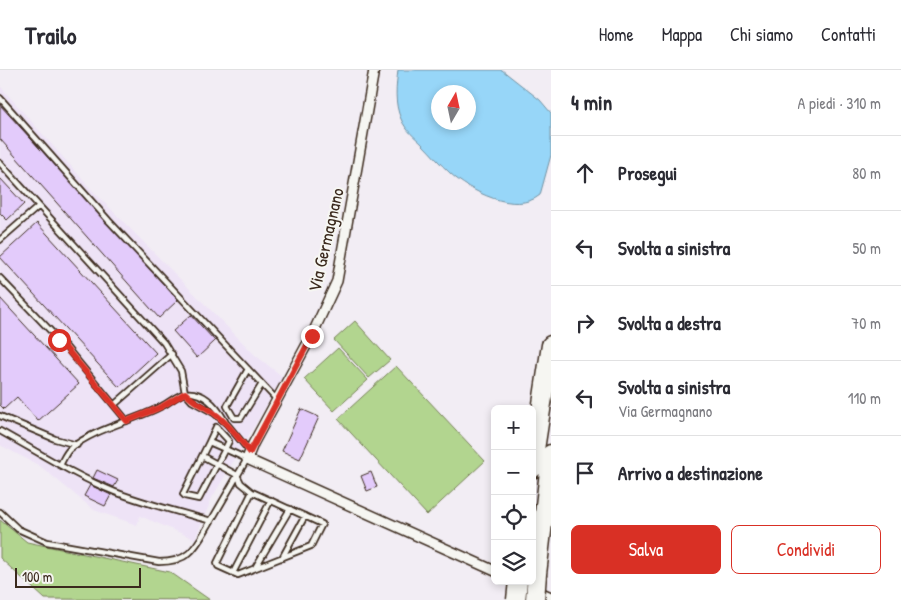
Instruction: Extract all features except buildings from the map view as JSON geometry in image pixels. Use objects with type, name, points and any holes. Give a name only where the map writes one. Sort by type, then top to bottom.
[{"type":"highway","points":[[535,450],[551,345]]},
{"type":"highway","points":[[535,600],[551,454]]},
{"type":"highway","points":[[516,600],[517,585]]},
{"type":"street","name":"Via Germagnano","points":[[249,456],[312,336],[337,281],[374,70]]},
{"type":"street","points":[[249,456],[491,569]]},
{"type":"street","points":[[526,585],[551,596]]},
{"type":"lane","points":[[0,98],[109,221],[277,400]]},
{"type":"lane","points":[[0,163],[172,354],[181,372],[185,393],[192,401],[214,413],[226,424]]},
{"type":"lane","points":[[0,240],[39,206]]},
{"type":"lane","points":[[0,278],[66,346],[127,421]]},
{"type":"lane","points":[[114,405],[172,354]]},
{"type":"lane","points":[[248,369],[227,406],[234,418],[242,418],[262,384]]},
{"type":"lane","points":[[60,465],[68,451],[77,445],[161,407],[185,393],[195,394],[217,406],[226,424],[249,456]]},
{"type":"lane","points":[[0,416],[55,439],[77,445]]},
{"type":"lane","points":[[216,428],[229,442],[224,449],[199,499],[185,496],[183,494],[216,428]]},
{"type":"lane","points":[[0,431],[60,465],[114,492],[170,511],[211,521]]},
{"type":"lane","points":[[209,442],[224,449],[249,456]]},
{"type":"lane","points":[[202,456],[238,475],[241,484],[252,492],[322,524],[311,546],[238,575],[218,566],[217,563],[252,492]]},
{"type":"lane","name":"Via Germagnano","points":[[0,512],[18,529],[47,542],[159,562],[173,562],[187,557],[211,521],[249,456]]},
{"type":"lane","points":[[232,573],[270,500]]},
{"type":"lane","points":[[255,569],[290,509]]},
{"type":"lane","points":[[282,558],[305,516]]},
{"type":"shaded area","points":[[0,86],[92,190],[255,355],[283,377],[212,498],[195,539],[140,516],[137,525],[94,510],[40,466],[0,445]]},
{"type":"green space","points":[[355,321],[390,360],[369,378],[334,340]]},
{"type":"green space","points":[[338,348],[368,380],[334,411],[304,379]]},
{"type":"green space","points":[[396,366],[485,461],[427,515],[338,419]]},
{"type":"green space","points":[[0,520],[27,542],[170,572],[210,600],[45,599],[0,558]]},
{"type":"water","points":[[398,70],[502,70],[540,100],[551,113],[551,155],[540,195],[530,201],[506,202],[480,193],[458,180],[405,127],[396,101]]},
{"type":"route","points":[[59,340],[66,346],[127,421],[161,407],[185,393],[192,401],[214,413],[250,452],[312,336]]}]
